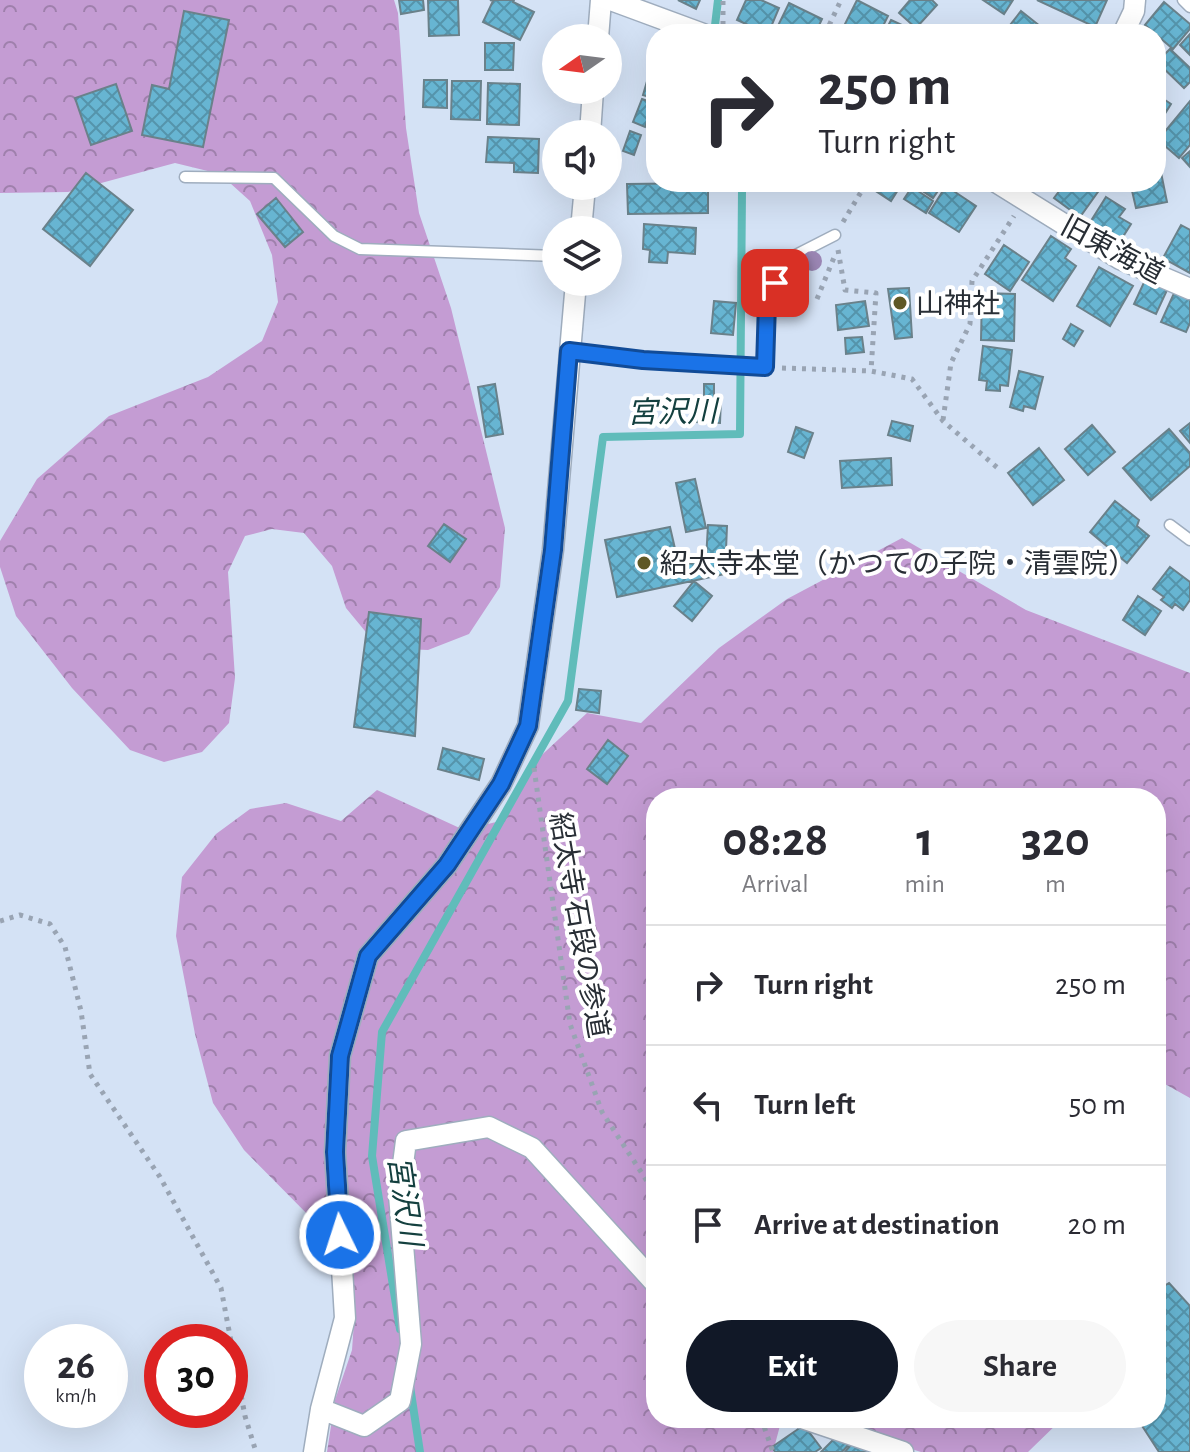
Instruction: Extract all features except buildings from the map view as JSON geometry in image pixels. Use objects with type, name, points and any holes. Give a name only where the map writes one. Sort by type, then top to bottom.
[{"type":"street","points":[[599,24],[601,0]]},
{"type":"street","points":[[611,0],[676,24]]},
{"type":"street","points":[[1128,24],[1135,0]]},
{"type":"street","name":"旧東海道","points":[[1022,192],[1120,259],[1190,289]]},
{"type":"street","points":[[314,1452],[321,1409],[345,1318],[335,1152],[340,1056],[368,956],[447,865],[501,784],[528,726],[553,550],[575,296]]},
{"type":"street","points":[[321,1409],[364,1426],[400,1401],[411,1344],[399,1195],[406,1141],[489,1127],[532,1148],[646,1273]]},
{"type":"street","points":[[832,1428],[903,1452]]},
{"type":"lane","points":[[1183,0],[1190,7]]},
{"type":"lane","points":[[185,177],[274,178],[334,236],[360,249],[542,256]]},
{"type":"lane","points":[[569,351],[643,360],[765,367],[767,303],[782,262],[835,235]]},
{"type":"lane","points":[[1170,525],[1190,540]]},
{"type":"path","points":[[723,0],[723,24]]},
{"type":"path","points":[[830,24],[841,0]]},
{"type":"path","points":[[835,235],[861,192]]},
{"type":"path","points":[[943,421],[951,363],[970,324],[972,281],[1020,192]]},
{"type":"path","points":[[817,299],[837,248],[845,290],[876,293],[871,371]]},
{"type":"path","points":[[765,367],[871,371],[912,379],[943,421],[1000,470]]},
{"type":"path","name":"紹太寺 石段の参道","points":[[536,787],[570,1024],[602,1112],[646,1180]]},
{"type":"path","points":[[0,921],[20,915],[50,924],[65,947],[81,1011],[90,1074],[160,1177],[221,1288],[245,1416],[256,1452]]},
{"type":"path","points":[[765,1428],[773,1452]]},
{"type":"green space","points":[[0,0],[394,0],[398,13],[406,128],[419,213],[451,308],[505,528],[500,587],[469,634],[428,650],[379,648],[346,608],[332,566],[304,533],[272,529],[245,536],[228,572],[235,678],[229,723],[202,752],[164,762],[130,750],[72,688],[16,616],[0,567],[0,541],[37,479],[109,416],[208,377],[262,341],[278,302],[272,255],[250,201],[220,174],[175,163],[68,192],[0,193]]},
{"type":"green space","points":[[902,538],[1026,610],[1190,673],[1190,1098],[1166,1085],[1166,788],[646,788],[646,1428],[779,1428],[773,1452],[327,1452],[335,1400],[352,1350],[355,1308],[321,1228],[244,1150],[213,1103],[195,1034],[176,936],[182,877],[216,834],[250,809],[286,803],[341,821],[377,790],[464,830],[504,820],[531,765],[587,713],[641,723],[719,648],[787,599]]},
{"type":"green space","points":[[850,1428],[1053,1428],[1028,1452],[921,1452]]},
{"type":"waterway","name":"宮沢川","points":[[715,24],[718,0]]},
{"type":"waterway","name":"宮沢川","points":[[400,1329],[372,1156],[382,1032],[568,701],[603,437],[740,434],[742,192]]},
{"type":"waterway","name":"宮沢川","points":[[410,1386],[420,1452]]},
{"type":"place","name":"山神社","points":[[900,303]]},
{"type":"place","name":"紹太寺本堂（かつての子院・清雲院）","points":[[644,563]]},
{"type":"route","points":[[340,1235],[335,1152],[340,1056],[368,956],[447,865],[501,784],[528,726],[553,550],[569,351],[643,360],[765,367],[767,303],[775,283]]}]
